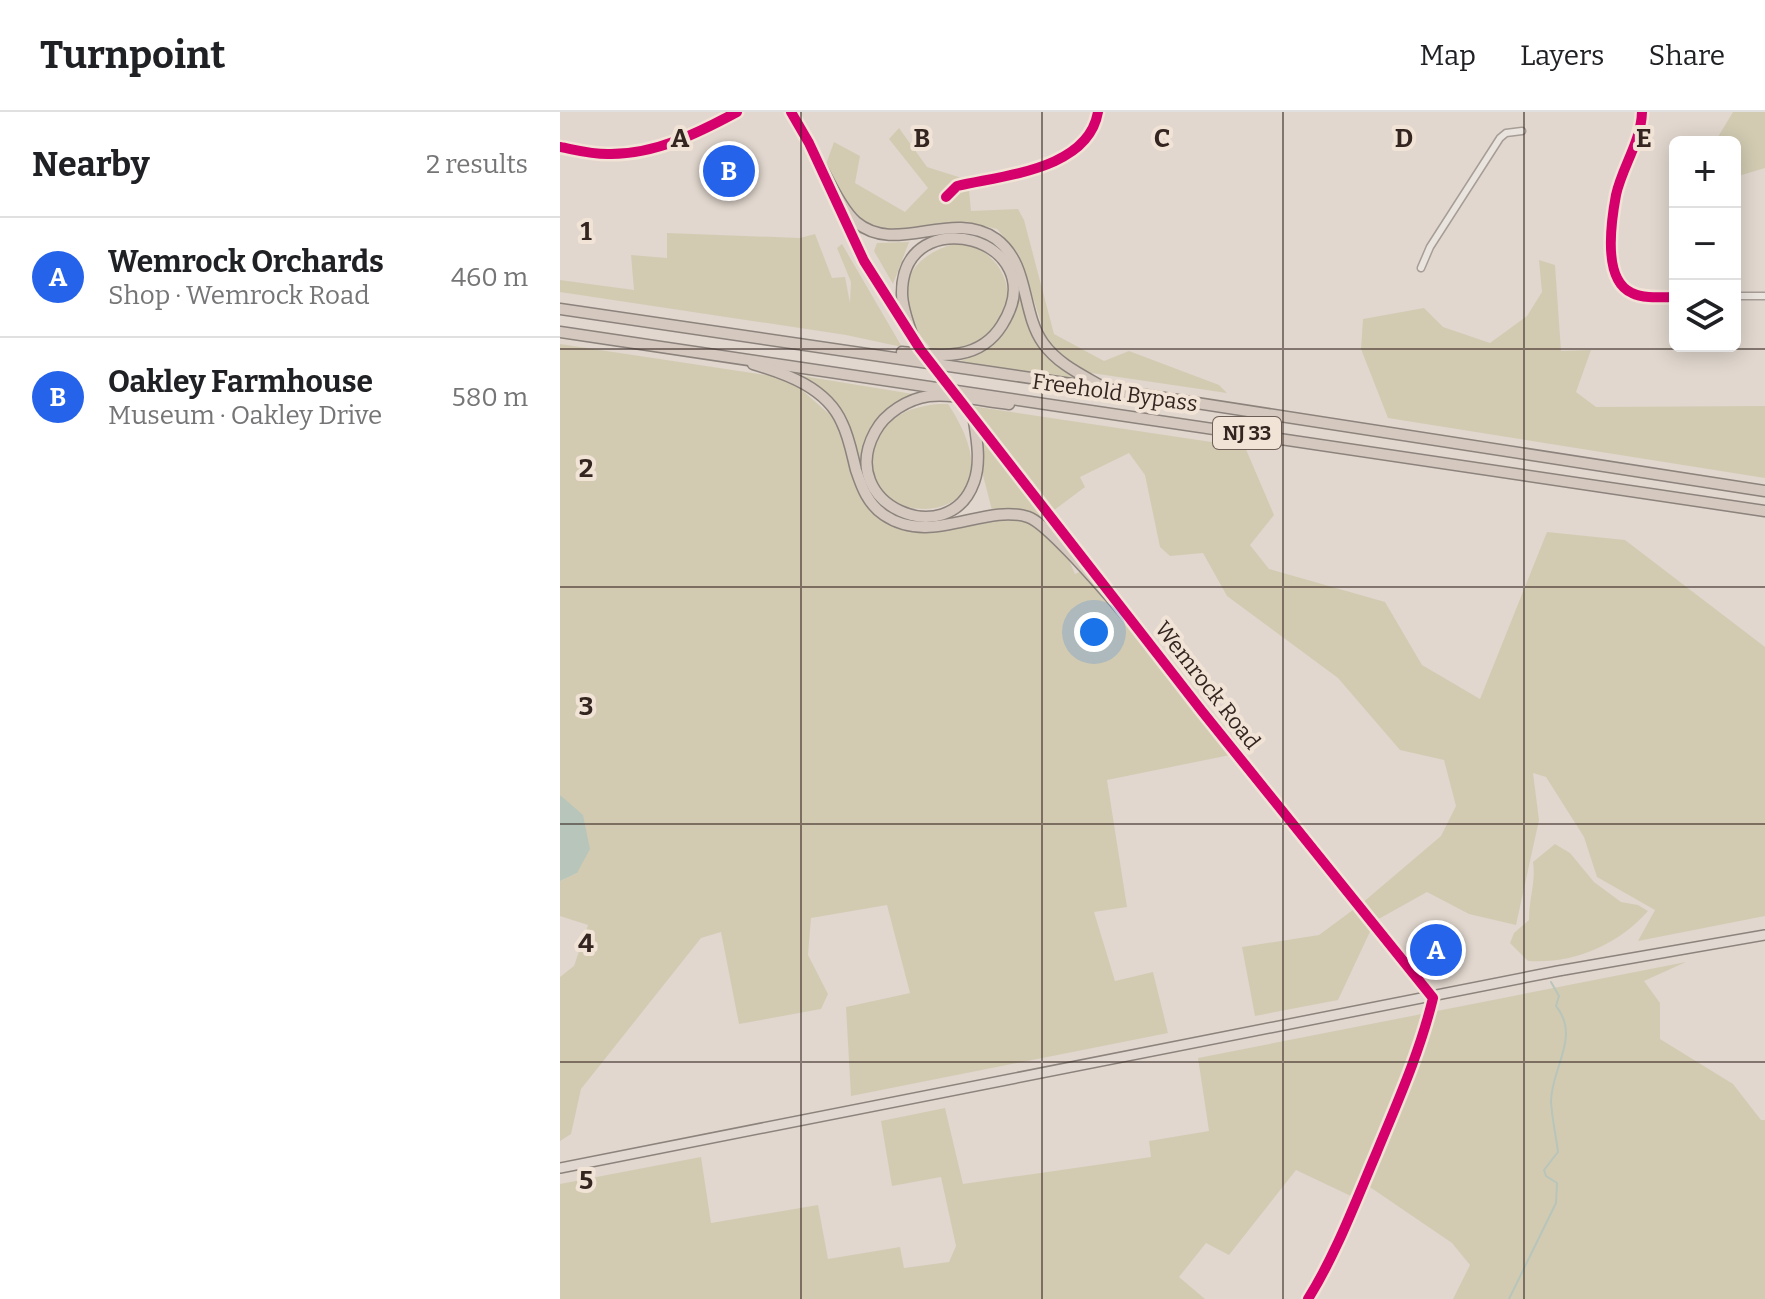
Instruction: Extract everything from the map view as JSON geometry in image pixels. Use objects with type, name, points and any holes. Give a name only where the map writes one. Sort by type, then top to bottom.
[{"type":"highway","points":[[817,160],[850,215],[865,228],[880,234],[895,235],[960,227],[986,233],[1001,244],[1018,268],[1041,341],[1066,366],[1106,389]]},
{"type":"highway","points":[[756,337],[927,355],[965,354],[983,346],[994,336],[1009,311],[1012,282],[1007,268],[994,251],[977,240],[956,237],[937,241],[918,253],[905,273],[902,289],[903,307],[917,344]]},
{"type":"highway","name":"Freehold Bypass","points":[[560,309],[1106,389],[1765,491]]},
{"type":"highway","name":"Freehold Bypass","points":[[560,332],[1765,511]]},
{"type":"highway","points":[[728,357],[789,376],[828,402],[844,425],[864,493],[885,516],[898,523],[919,527],[1012,515],[1034,520],[1052,535],[1139,630]]},
{"type":"highway","points":[[972,418],[977,444],[975,477],[967,495],[958,505],[938,515],[917,517],[898,512],[883,501],[868,475],[868,451],[880,424],[904,404],[931,396],[1086,409]]},
{"type":"main road","points":[[560,1168],[1545,974],[1765,935]]},
{"type":"street","points":[[560,147],[610,154],[650,148],[695,135],[737,112]]},
{"type":"street","name":"Wemrock Road","points":[[791,112],[864,261],[917,344],[1139,630],[1433,998]]},
{"type":"street","points":[[946,197],[957,186],[1048,164],[1066,156],[1084,143],[1096,123],[1098,112]]},
{"type":"street","points":[[1642,112],[1638,135],[1616,195],[1611,267],[1621,285],[1632,294],[1669,297]]},
{"type":"street","points":[[1421,268],[1430,247],[1500,138],[1506,133],[1522,131]]},
{"type":"street","points":[[1741,296],[1765,296]]},
{"type":"street","points":[[1308,1299],[1342,1234],[1392,1115],[1424,1034],[1433,998]]},
{"type":"shaded area","points":[[1733,112],[1765,112],[1765,168],[1741,175],[1741,136],[1719,136]]},
{"type":"shaded area","points":[[899,128],[927,167],[968,180],[971,211],[1018,209],[1024,220],[1054,334],[1104,361],[1129,351],[1219,385],[1227,393],[1064,369],[1047,341],[1019,255],[997,229],[967,222],[849,235],[821,178],[834,142],[860,156],[855,183],[905,212],[928,188],[889,139]]},
{"type":"shaded area","points":[[667,233],[800,238],[815,234],[832,278],[845,277],[850,303],[851,282],[837,248],[842,244],[902,347],[846,335],[560,292],[560,280],[634,290],[631,255],[667,258]]},
{"type":"shaded area","points":[[909,242],[893,284],[874,251],[877,243]]},
{"type":"shaded area","points":[[957,243],[979,248],[998,266],[1007,287],[1005,309],[994,329],[979,341],[960,348],[932,350],[913,324],[906,294],[908,282],[912,271],[930,254]]},
{"type":"shaded area","points":[[1539,260],[1555,265],[1561,351],[1591,350],[1576,392],[1596,407],[1765,406],[1765,478],[1388,418],[1361,349],[1363,319],[1424,308],[1443,327],[1490,343],[1527,316],[1542,292]]},
{"type":"shaded area","points":[[1018,286],[1037,340],[1053,360],[1079,379],[955,363],[983,351],[1002,337],[1013,316]]},
{"type":"shaded area","points":[[560,344],[773,376],[795,384],[835,419],[874,515],[916,533],[995,522],[965,405],[1245,447],[1274,515],[1250,545],[1269,569],[1385,602],[1422,665],[1480,699],[1547,532],[1625,540],[1765,647],[1765,916],[1638,941],[1655,910],[1597,877],[1584,837],[1546,777],[1533,773],[1539,820],[1516,925],[1469,914],[1427,892],[1375,921],[1338,1000],[1255,1016],[1242,947],[1319,935],[1441,836],[1456,806],[1444,760],[1400,750],[1338,678],[1227,596],[1203,553],[1170,556],[1160,547],[1145,475],[1129,453],[1080,477],[1085,487],[1049,514],[1075,574],[1089,568],[1240,753],[1107,780],[1127,907],[1094,912],[1115,981],[1153,972],[1168,1033],[851,1096],[846,1007],[910,993],[887,905],[811,918],[808,955],[828,994],[821,1009],[739,1024],[721,932],[701,938],[581,1089],[571,1134],[560,1141],[560,977],[574,966],[588,925],[560,916],[560,881],[577,873],[565,801],[560,795]]},
{"type":"shaded area","points":[[803,376],[919,395],[893,408],[877,422],[868,440],[862,469],[843,416],[828,397]]},
{"type":"shaded area","points":[[948,404],[969,449],[969,481],[955,500],[931,509],[905,506],[884,493],[872,471],[878,440],[888,424],[902,413]]},
{"type":"shaded area","points":[[560,795],[583,815],[590,849],[577,873],[560,881]]},
{"type":"shaded area","points":[[1555,844],[1570,853],[1594,882],[1621,902],[1638,905],[1648,911],[1623,934],[1594,950],[1562,959],[1528,961],[1510,943],[1514,933],[1529,920],[1533,862]]},
{"type":"shaded area","points":[[1686,962],[1644,981],[1660,1003],[1660,1039],[1733,1084],[1761,1120],[1765,1120],[1765,1299],[1453,1299],[1470,1265],[1452,1243],[1361,1181],[1353,1197],[1296,1170],[1229,1255],[1206,1243],[1179,1277],[1205,1299],[560,1299],[560,1184],[701,1157],[711,1223],[818,1205],[828,1259],[900,1247],[904,1268],[949,1262],[956,1246],[941,1177],[892,1186],[881,1121],[945,1108],[963,1184],[1151,1157],[1149,1141],[1209,1131],[1198,1058]]},
{"type":"waterway","points":[[1509,1299],[1556,1203],[1557,1183],[1546,1176],[1544,1170],[1558,1152],[1551,1102],[1566,1029],[1556,1006],[1559,996],[1551,982]]},
{"type":"cycle path","points":[[560,147],[605,154],[644,150],[692,135],[737,112]]},
{"type":"cycle path","points":[[791,112],[809,143],[864,261],[920,349],[1201,710],[1433,998],[1415,1058],[1353,1210],[1308,1299]]},
{"type":"cycle path","points":[[946,197],[957,186],[1019,173],[1061,158],[1078,146],[1091,131],[1098,112]]},
{"type":"cycle path","points":[[1642,112],[1638,134],[1616,195],[1611,234],[1612,263],[1622,286],[1632,293],[1669,297]]},
{"type":"place","name":"Oakley Farmhouse","points":[[729,171]]},
{"type":"place","name":"Wemrock Orchards","points":[[1436,950]]}]
